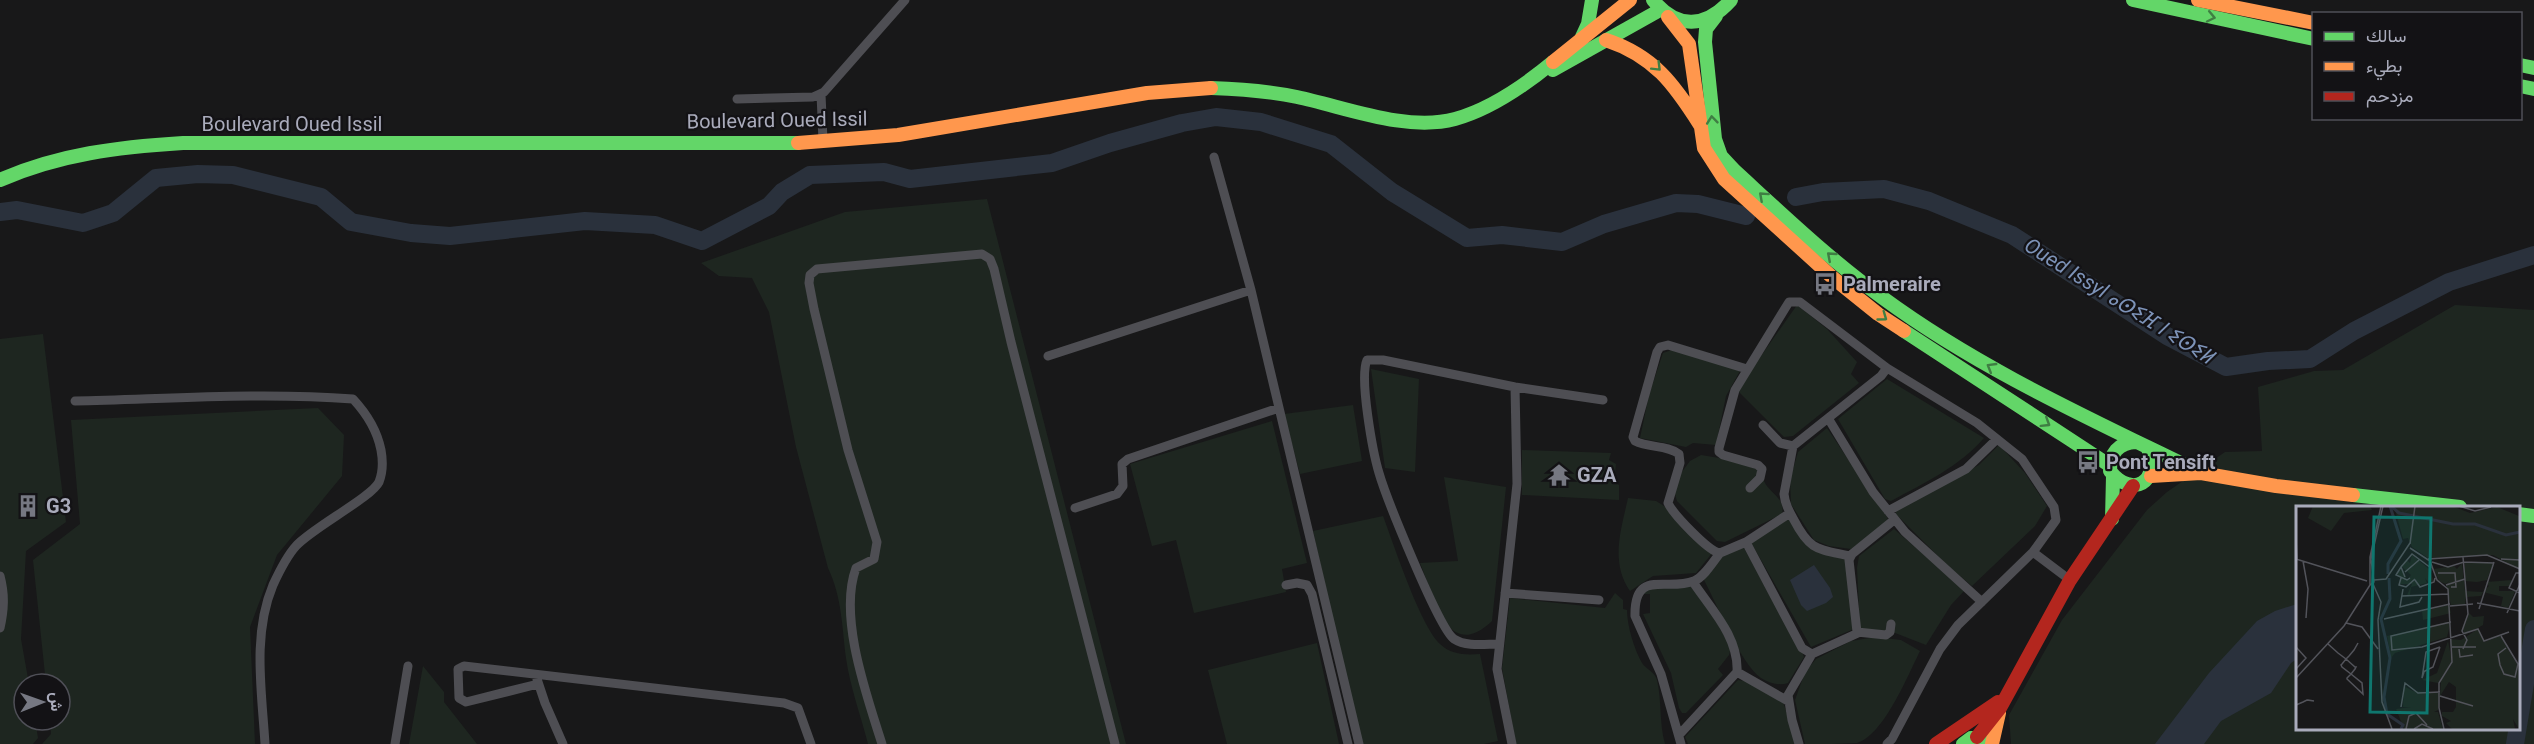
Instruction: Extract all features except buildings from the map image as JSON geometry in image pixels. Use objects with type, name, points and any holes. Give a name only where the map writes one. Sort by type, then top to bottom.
[{"type":"main road","points":[[1581,39],[1588,24],[1592,0]]},
{"type":"main road","name":"Boulevard Oued Issil","points":[[1541,74],[1555,59],[1630,0]]},
{"type":"main road","points":[[1732,0],[1706,29],[1705,42],[1713,130],[1721,156],[1730,175],[1774,225],[1878,314],[2111,470],[2122,484],[2133,486],[2143,483],[2151,476],[2201,473],[2276,486],[2452,506]]},
{"type":"main road","points":[[2133,0],[2312,39]]},
{"type":"main road","points":[[2199,0],[2312,23]]},
{"type":"main road","points":[[1660,8],[1684,22],[1695,23],[1716,16]]},
{"type":"main road","points":[[1660,8],[1689,44],[1700,125],[1704,148],[1709,159],[1790,220],[1847,270],[1904,313],[1993,369],[2201,473]]},
{"type":"main road","name":"Boulevard Oued Issil","points":[[0,180],[55,160],[89,152],[129,146],[183,143],[823,141],[898,135],[1147,93],[1203,87],[1266,91],[1299,97],[1378,118],[1435,122],[1454,119],[1502,99],[1541,74],[1559,67],[1660,8]]},
{"type":"main road","points":[[1606,40],[1626,45],[1653,62],[1684,100],[1700,125]]},
{"type":"main road","points":[[2112,521],[2111,455],[2117,447],[2126,442],[2142,445],[2153,459],[2151,476]]},
{"type":"main road","points":[[1963,744],[1971,738],[1986,742],[2000,708],[2070,580],[2112,521],[2133,486]]},
{"type":"main road","points":[[2519,514],[2534,516]]},
{"type":"main road","points":[[1936,744],[2007,695]]},
{"type":"street","points":[[738,99],[807,97],[821,94],[905,0]]},
{"type":"street","points":[[821,94],[823,141]]},
{"type":"street","points":[[1214,157],[1251,290],[1359,744]]},
{"type":"street","points":[[882,744],[856,656],[851,600],[856,568],[874,559],[877,542],[848,450],[808,282],[810,275],[817,269],[982,254],[990,259],[994,269],[1115,744]]},
{"type":"street","points":[[1048,356],[1251,290]]},
{"type":"street","points":[[1750,488],[1760,478],[1762,469],[1758,465],[1722,455],[1719,448],[1731,399],[1784,309],[1794,301],[1810,309],[1887,368],[1968,417],[1997,439],[2026,465],[2054,507],[2056,520],[2033,552],[1958,625],[1940,649],[1887,744]]},
{"type":"street","points":[[1720,553],[1710,549],[1673,512],[1668,503],[1680,463],[1679,454],[1635,441],[1634,431],[1660,347],[1668,345],[1747,369]]},
{"type":"street","points":[[1499,644],[1462,643],[1452,638],[1437,615],[1380,476],[1365,379],[1367,360],[1374,359],[1515,387],[1603,400]]},
{"type":"street","points":[[1850,556],[1811,546],[1801,534],[1784,502],[1793,446],[1887,368]]},
{"type":"street","points":[[1512,744],[1497,669],[1516,484],[1515,387]]},
{"type":"street","points":[[75,401],[329,397],[353,399],[367,415],[379,440],[383,461],[378,484],[295,546],[280,572],[263,615],[261,641],[265,744]]},
{"type":"street","points":[[1075,508],[1117,494],[1123,486],[1122,464],[1128,459],[1279,408]]},
{"type":"street","points":[[1828,418],[1862,475],[1894,520],[1926,554],[1982,602]]},
{"type":"street","points":[[1763,425],[1780,443],[1793,446]]},
{"type":"street","points":[[1888,511],[1966,469],[1997,439]]},
{"type":"street","points":[[1680,739],[1661,674],[1635,616],[1634,606],[1637,595],[1651,585],[1693,582],[1705,572],[1720,553],[1746,542],[1790,513]]},
{"type":"street","points":[[1850,556],[1894,520]]},
{"type":"street","points":[[1746,542],[1802,648],[1812,654]]},
{"type":"street","points":[[2033,552],[2070,580]]},
{"type":"street","points":[[1850,556],[1855,626],[1858,633]]},
{"type":"street","points":[[0,576],[4,591],[4,609],[0,628]]},
{"type":"street","points":[[1680,739],[1737,672],[1734,644],[1693,582]]},
{"type":"street","points":[[1286,585],[1297,583],[1307,585],[1312,594],[1348,744]]},
{"type":"street","points":[[1505,592],[1599,600]]},
{"type":"street","points":[[1799,744],[1788,701],[1791,690],[1812,654],[1858,633],[1886,635],[1890,632],[1891,624]]},
{"type":"street","points":[[395,744],[408,666]]},
{"type":"street","points":[[538,684],[462,701],[458,694],[458,669],[461,666],[537,673],[792,705],[798,708],[802,716],[811,744]]},
{"type":"street","points":[[1737,672],[1788,701]]},
{"type":"street","points":[[537,673],[538,684],[563,744]]},
{"type":"shaded area","points":[[987,199],[1126,744],[868,744],[848,669],[836,590],[796,447],[769,312],[752,278],[719,276],[701,263],[845,212]]},
{"type":"shaded area","points":[[1797,305],[1827,329],[1857,362],[1851,374],[1859,383],[1793,436],[1784,437],[1737,390]]},
{"type":"shaded area","points":[[2455,305],[2534,310],[2534,744],[2011,744],[2009,715],[2062,620],[2147,510],[2167,492],[2225,452],[2262,451],[2258,387],[2314,371],[2343,370]]},
{"type":"shaded area","points":[[43,334],[66,522],[26,551],[21,639],[27,672],[12,672],[12,732],[37,732],[38,738],[33,744],[0,744],[0,339]]},
{"type":"shaded area","points":[[1672,350],[1741,369],[1726,396],[1716,445],[1693,443],[1686,447],[1640,438],[1649,395],[1663,353]]},
{"type":"shaded area","points":[[1371,369],[1419,379],[1415,472],[1385,468]]},
{"type":"shaded area","points":[[1887,379],[1984,438],[1964,458],[1891,501],[1885,499],[1838,419]]},
{"type":"shaded area","points":[[1353,405],[1362,461],[1300,474],[1284,414]]},
{"type":"shaded area","points":[[318,408],[344,435],[342,476],[277,555],[250,627],[255,744],[42,744],[51,732],[72,732],[72,672],[45,672],[33,560],[80,524],[71,420]]},
{"type":"shaded area","points":[[1272,421],[1307,563],[1282,569],[1286,592],[1194,613],[1176,540],[1152,546],[1130,464]]},
{"type":"shaded area","points":[[1827,428],[1889,523],[1851,549],[1829,546],[1814,540],[1791,504],[1790,480],[1798,452]]},
{"type":"shaded area","points":[[1999,445],[2025,473],[2047,506],[2035,526],[1972,586],[1947,565],[1896,514],[1896,509],[1979,465]]},
{"type":"shaded area","points":[[1522,450],[1611,453],[1609,460],[1616,464],[1614,483],[1619,485],[1619,500],[1522,495]]},
{"type":"shaded area","points":[[1701,455],[1731,460],[1762,471],[1766,485],[1782,504],[1782,514],[1725,542],[1717,541],[1677,501],[1674,491],[1681,473],[1690,461]]},
{"type":"shaded area","points":[[1444,477],[1506,487],[1492,621],[1477,632],[1464,635],[1453,630],[1444,620],[1420,563],[1458,561]]},
{"type":"shaded area","points":[[1628,498],[1656,501],[1669,509],[1713,552],[1696,573],[1653,576],[1630,591],[1620,569],[1619,557],[1620,534]]},
{"type":"shaded area","points":[[1383,516],[1408,584],[1432,634],[1444,648],[1464,654],[1480,654],[1498,741],[1484,744],[1361,744],[1313,531]]},
{"type":"shaded area","points":[[1786,519],[1791,519],[1808,545],[1847,556],[1854,629],[1811,647],[1749,539]]},
{"type":"shaded area","points":[[1894,529],[1965,590],[1951,605],[1926,645],[1890,631],[1860,630],[1857,568],[1859,556]]},
{"type":"shaded area","points":[[1743,546],[1799,643],[1804,657],[1788,683],[1771,683],[1761,678],[1753,670],[1737,647],[1704,580],[1719,557]]},
{"type":"shaded area","points":[[1814,565],[1830,588],[1833,597],[1826,603],[1807,611],[1801,605],[1790,580]]},
{"type":"shaded area","points":[[1693,582],[1731,647],[1729,655],[1718,669],[1723,675],[1686,713],[1682,713],[1671,673],[1643,614],[1650,613],[1650,594],[1642,594],[1651,585]]},
{"type":"shaded area","points":[[1615,593],[1623,600],[1623,609],[1627,610],[1630,630],[1639,657],[1657,680],[1665,744],[1516,744],[1502,668],[1510,598],[1605,608]]},
{"type":"shaded area","points":[[2296,604],[2296,660],[2291,663],[2271,693],[2221,721],[2204,744],[2155,744],[2209,673],[2257,621],[2275,611]]},
{"type":"shaded area","points":[[1876,637],[1901,640],[1920,651],[1886,717],[1867,738],[1857,743],[1805,744],[1795,700],[1805,672],[1816,659],[1851,641]]},
{"type":"shaded area","points":[[1317,643],[1339,744],[1227,744],[1208,670]]},
{"type":"shaded area","points":[[423,666],[444,692],[444,702],[477,744],[409,744]]},
{"type":"shaded area","points":[[1738,680],[1753,682],[1783,702],[1797,744],[1688,744],[1685,737]]},
{"type":"waterway","name":"Oued Issyl ⴰⵙⵉⴼ ⵏ ⵉⵙⵉⵍ","points":[[0,212],[17,210],[83,223],[113,213],[156,178],[198,174],[233,175],[321,197],[351,222],[411,233],[450,236],[585,221],[655,225],[702,241],[769,206],[782,192],[810,175],[884,172],[910,179],[1052,163],[1110,143],[1182,123],[1216,117],[1261,122],[1331,144],[1392,192],[1467,238],[1502,235],[1562,242],[1604,224],[1676,203],[1698,204],[1746,216]]},
{"type":"waterway","name":"Oued Issyl ⴰⵙⵉⴼ ⵏ ⵉⵙⵉⵍ","points":[[1796,197],[1823,192],[1884,189],[1929,201],[2012,235],[2167,336],[2226,367],[2268,361],[2310,359],[2354,331],[2449,282],[2534,255]]},
{"type":"waterway","points":[[2519,720],[2534,629]]},
{"type":"waterway","points":[[2515,744],[2517,729]]},
{"type":"traffic: fast","points":[[1582,37],[1588,24],[1592,0]]},
{"type":"traffic: fast","points":[[1653,0],[1672,17],[1692,22],[1712,16],[1731,0]]},
{"type":"traffic: fast","points":[[2133,0],[2312,39]]},
{"type":"traffic: fast","points":[[1553,70],[1660,10]]},
{"type":"traffic: fast","points":[[1716,16],[1706,29],[1705,42],[1715,139],[1721,156],[1735,171],[1844,268],[1920,324],[2038,393],[2201,473]]},
{"type":"traffic: fast","points":[[1211,88],[1276,93],[1376,117],[1436,122],[1468,115],[1494,103],[1531,80],[1553,62]]},
{"type":"traffic: fast","points":[[2522,65],[2534,68]]},
{"type":"traffic: fast","points":[[2522,86],[2534,89]]},
{"type":"traffic: fast","points":[[0,180],[44,164],[90,153],[183,143],[798,143]]},
{"type":"traffic: fast","points":[[1904,331],[2109,465]]},
{"type":"traffic: fast","points":[[2136,442],[2124,444],[2113,454],[2110,471],[2118,479],[2127,484],[2142,483],[2151,470],[2148,449]]},
{"type":"traffic: fast","points":[[2112,519],[2113,476]]},
{"type":"traffic: fast","points":[[2353,495],[2451,506]]},
{"type":"traffic: fast","points":[[2519,514],[2534,516]]},
{"type":"traffic: fast","points":[[1963,744],[1971,738],[1985,740]]},
{"type":"traffic: slow","points":[[1553,62],[1630,0]]},
{"type":"traffic: slow","points":[[2198,0],[2312,23]]},
{"type":"traffic: slow","points":[[1668,17],[1689,44],[1704,148],[1724,179],[1832,277],[1878,314],[1904,331]]},
{"type":"traffic: slow","points":[[1606,40],[1637,54],[1650,63],[1671,84],[1700,125]]},
{"type":"traffic: slow","points":[[798,143],[898,135],[1147,93],[1211,88]]},
{"type":"traffic: slow","points":[[2151,476],[2201,473],[2276,486],[2353,495]]},
{"type":"traffic: slow","points":[[1992,744],[1999,713]]},
{"type":"traffic: jam","points":[[1977,737],[2000,708],[2070,580],[2133,486]]},
{"type":"traffic: jam","points":[[1936,744],[1998,702]]},
{"type":"place","name":"Palmeraire","points":[[1825,284]]},
{"type":"place","name":"Pont Tensift","points":[[2088,462]]},
{"type":"place","name":"GZA","points":[[1559,475]]},
{"type":"place","name":"G3","points":[[28,506]]}]
